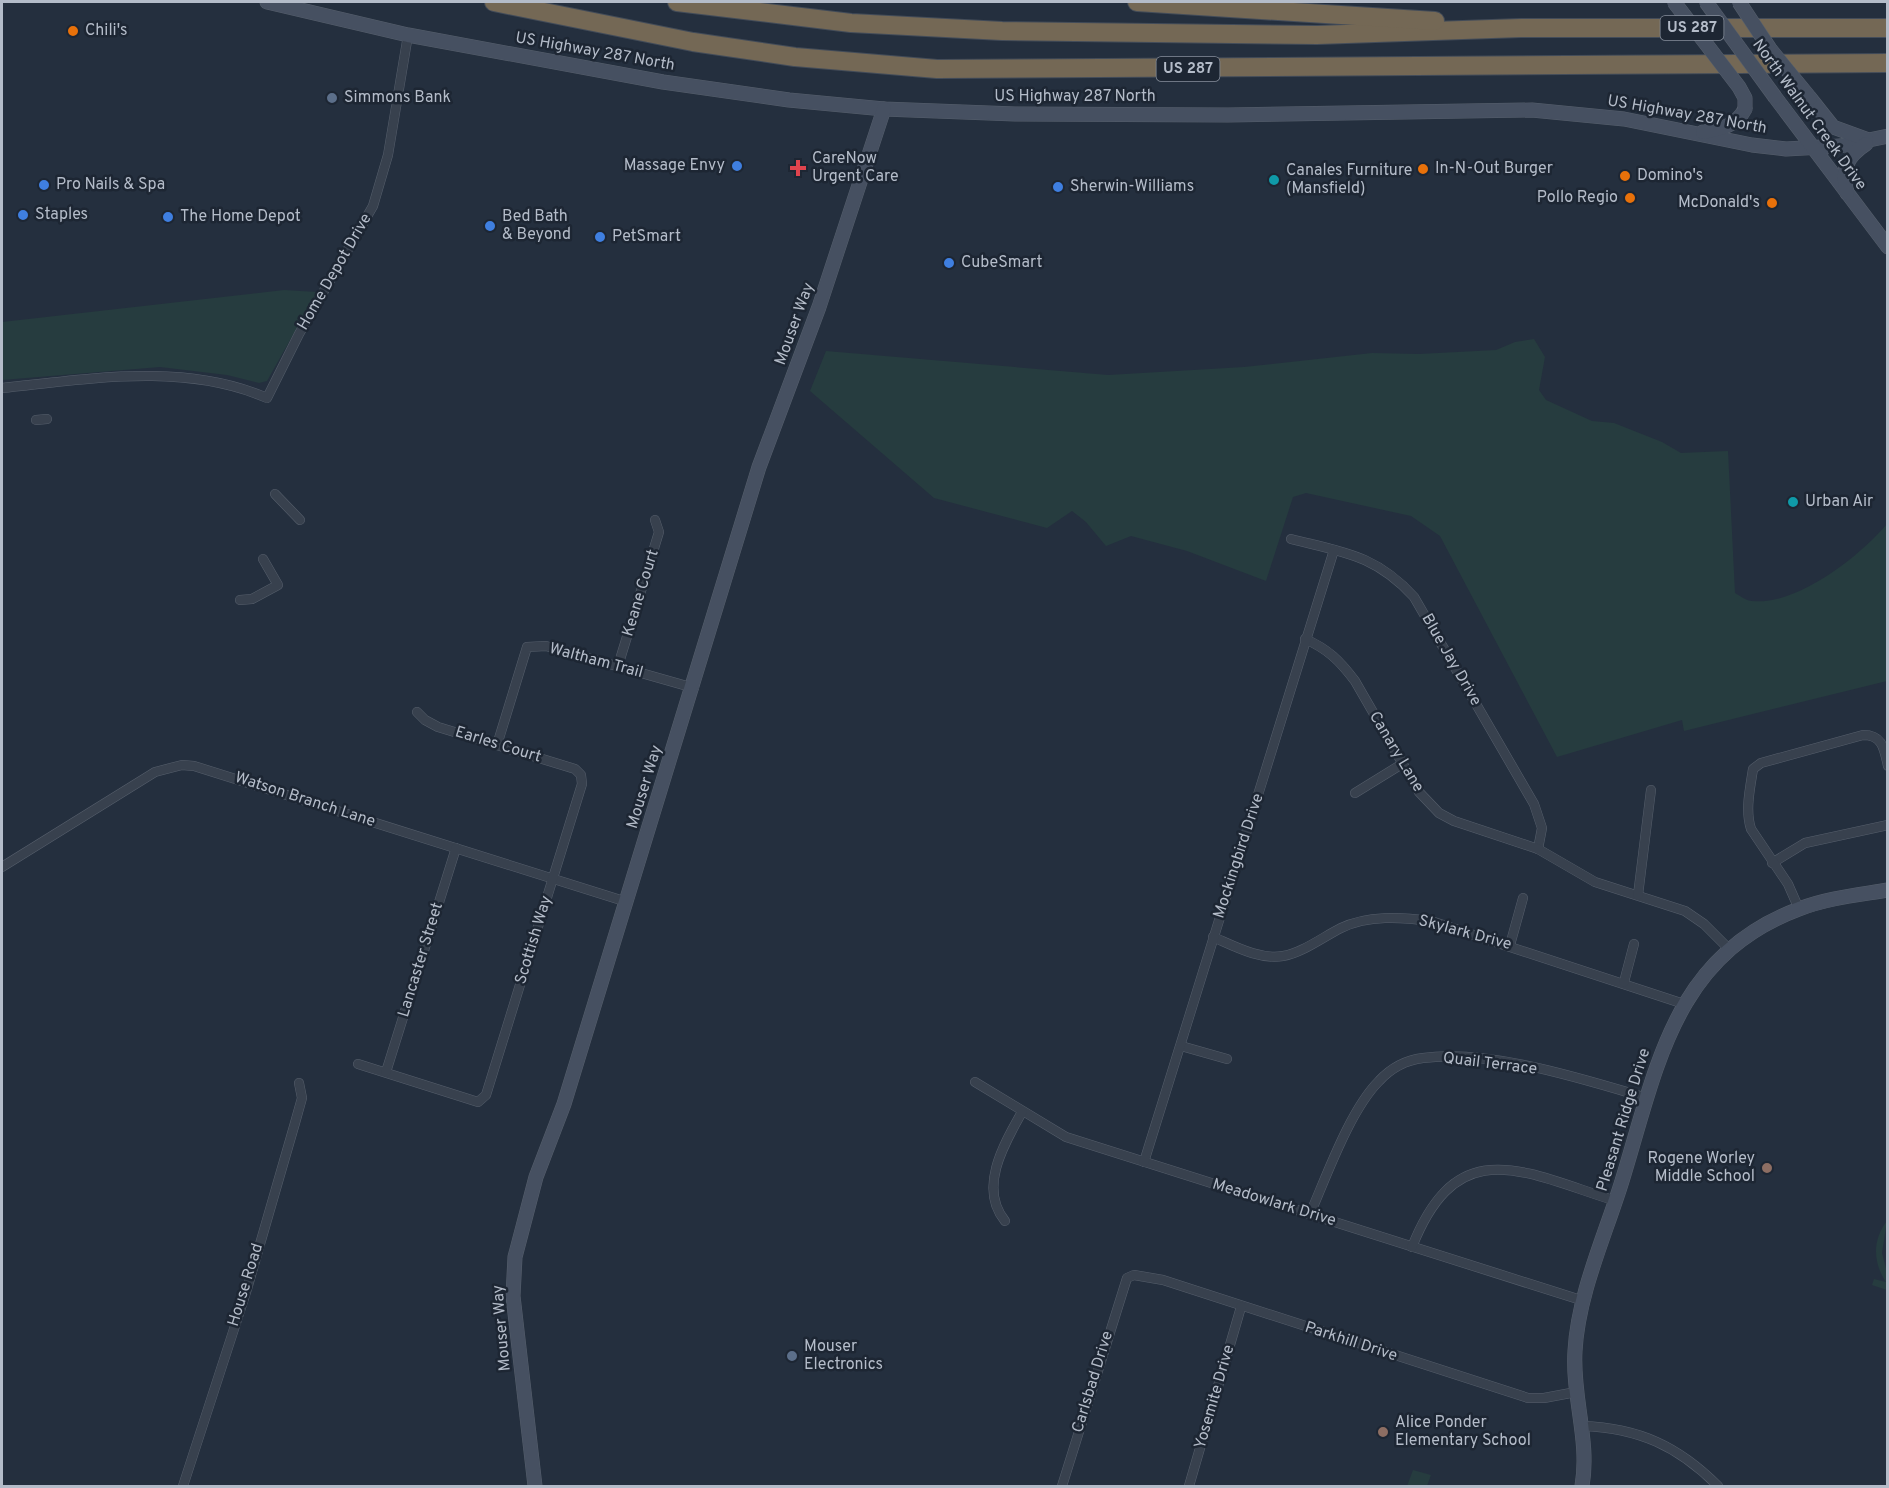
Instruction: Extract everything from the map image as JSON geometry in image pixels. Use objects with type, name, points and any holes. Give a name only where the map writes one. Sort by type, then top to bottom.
[{"type":"highway","name":"US 287","points":[[494,2],[693,42],[795,57],[937,69],[1887,63]]},
{"type":"highway","name":"US 287","points":[[677,2],[851,23],[1002,31],[1317,35],[1496,29],[1887,28]]},
{"type":"highway","points":[[1137,2],[1456,22],[1496,29]]},
{"type":"main road","name":"US Highway 287 North","points":[[267,2],[408,34],[663,82],[789,100],[884,109],[1015,114],[1262,115],[1532,110],[1624,119],[1752,145],[1812,148],[1840,146],[1887,136]]},
{"type":"main road","points":[[1674,2],[1745,98],[1745,108],[1739,119],[1727,127],[1698,133]]},
{"type":"main road","name":"North Walnut Creek Drive","points":[[1706,2],[1887,247]]},
{"type":"main road","points":[[1738,2],[1770,49],[1833,127],[1855,137],[1871,140]]},
{"type":"main road","name":"Mouser Way","points":[[535,1486],[513,1296],[515,1257],[536,1177],[564,1104],[694,687],[759,467],[819,307],[884,109]]},
{"type":"main road","points":[[1849,198],[1845,183],[1846,161],[1851,154],[1871,140]]},
{"type":"main road","name":"Pleasant Ridge Drive","points":[[1582,1486],[1582,1426],[1576,1392],[1575,1350],[1584,1301],[1671,1027],[1684,1004],[1706,974],[1730,950],[1772,921],[1826,900],[1887,890]]},
{"type":"street","name":"Home Depot Drive","points":[[2,388],[144,375],[174,376],[230,384],[267,398],[299,334],[373,206],[388,155],[408,34]]},
{"type":"street","points":[[36,420],[47,419]]},
{"type":"street","points":[[275,494],[300,520]]},
{"type":"street","name":"Keane Court","points":[[618,666],[659,532],[655,520]]},
{"type":"street","name":"Blue Jay Drive","points":[[1291,539],[1366,558],[1390,572],[1414,597],[1534,804],[1542,828],[1538,849]]},
{"type":"street","name":"Mockingbird Drive","points":[[1144,1162],[1305,639],[1335,550]]},
{"type":"street","points":[[240,600],[252,599],[278,585],[278,580],[263,559]]},
{"type":"street","name":"Canary Lane","points":[[1305,639],[1326,648],[1343,665],[1355,681],[1420,794],[1439,813],[1455,821],[1538,849],[1588,879],[1685,911],[1704,924],[1730,950]]},
{"type":"street","name":"Waltham Trail","points":[[497,745],[527,647],[546,646],[694,687]]},
{"type":"street","name":"Earles Court","points":[[417,712],[431,724],[575,769],[581,775]]},
{"type":"street","points":[[1799,909],[1788,884],[1755,838],[1748,819],[1753,769],[1761,763],[1863,735],[1873,735],[1880,740],[1884,747],[1887,766]]},
{"type":"street","points":[[1355,793],[1401,764]]},
{"type":"street","name":"Watson Branch Lane","points":[[2,867],[155,772],[182,765],[209,769],[627,902]]},
{"type":"street","name":"Scottish Way","points":[[386,1072],[478,1102],[488,1091],[582,784],[581,775]]},
{"type":"street","points":[[1638,895],[1651,790]]},
{"type":"street","points":[[1772,863],[1805,843],[1887,825]]},
{"type":"street","name":"Lancaster Street","points":[[386,1072],[456,848]]},
{"type":"street","points":[[1510,945],[1523,898]]},
{"type":"street","name":"Skylark Drive","points":[[1213,937],[1255,954],[1282,956],[1344,927],[1370,920],[1402,918],[1431,921],[1624,982],[1684,1004]]},
{"type":"street","points":[[1624,982],[1634,944]]},
{"type":"street","points":[[1181,1046],[1227,1059]]},
{"type":"street","name":"Quail Terrace","points":[[1310,1214],[1336,1154],[1368,1093],[1394,1068],[1405,1062],[1444,1057],[1492,1061],[1563,1073],[1647,1098]]},
{"type":"street","points":[[358,1064],[386,1072]]},
{"type":"street","name":"Meadowlark Drive","points":[[975,1082],[1066,1137],[1584,1301]]},
{"type":"street","name":"House Road","points":[[183,1486],[247,1289],[295,1123],[302,1098],[299,1083]]},
{"type":"street","points":[[1005,1221],[998,1212],[992,1193],[1002,1152],[1022,1112]]},
{"type":"street","points":[[1412,1246],[1423,1218],[1443,1192],[1467,1174],[1482,1170],[1504,1168],[1520,1171],[1616,1201]]},
{"type":"street","name":"Parkhill Drive","points":[[1127,1278],[1134,1275],[1162,1280],[1528,1398],[1544,1398],[1576,1392]]},
{"type":"street","name":"Carlsbad Drive","points":[[1062,1486],[1127,1278]]},
{"type":"street","name":"Yosemite Drive","points":[[1189,1486],[1241,1307]]},
{"type":"street","points":[[1582,1426],[1613,1427],[1653,1438],[1700,1467],[1718,1486]]},
{"type":"green space","points":[[284,290],[317,292],[267,381],[259,383],[227,375],[160,367],[2,380],[2,322]]},
{"type":"green space","points":[[1534,339],[1545,357],[1539,390],[1546,400],[1592,421],[1614,423],[1662,442],[1681,453],[1728,451],[1735,593],[1744,598],[1752,601],[1770,600],[1788,596],[1807,587],[1844,564],[1887,524],[1887,681],[1684,731],[1682,720],[1557,757],[1440,536],[1411,516],[1306,493],[1293,497],[1266,581],[1187,551],[1131,536],[1106,546],[1086,522],[1072,511],[1047,528],[934,498],[810,391],[826,351],[1108,375],[1244,367],[1372,353],[1419,354],[1496,350],[1515,342]]},
{"type":"green space","points":[[1887,1221],[1882,1253],[1887,1272],[1887,1290],[1872,1285],[1874,1279],[1886,1282],[1879,1267],[1876,1252],[1879,1236]]},
{"type":"green space","points":[[1413,1470],[1431,1475],[1427,1486],[1407,1486]]},
{"type":"place","name":"Chili's","points":[[73,31]]},
{"type":"place","name":"Simmons Bank","points":[[332,98]]},
{"type":"place","name":"Massage Envy","points":[[737,166]]},
{"type":"place","name":"CareNow Urgent Care","points":[[798,168]]},
{"type":"place","name":"In-N-Out Burger","points":[[1423,169]]},
{"type":"place","name":"Domino's","points":[[1625,176]]},
{"type":"place","name":"Canales Furniture (Mansfield)","points":[[1274,180]]},
{"type":"place","name":"Pro Nails & Spa","points":[[44,185]]},
{"type":"place","name":"Sherwin-Williams","points":[[1058,187]]},
{"type":"place","name":"Pollo Regio","points":[[1630,198]]},
{"type":"place","name":"McDonald's","points":[[1772,203]]},
{"type":"place","name":"Staples","points":[[23,215]]},
{"type":"place","name":"The Home Depot","points":[[168,217]]},
{"type":"place","name":"Bed Bath & Beyond","points":[[490,226]]},
{"type":"place","name":"PetSmart","points":[[600,237]]},
{"type":"place","name":"CubeSmart","points":[[949,263]]},
{"type":"place","name":"Urban Air","points":[[1793,502]]},
{"type":"place","name":"Rogene Worley Middle School","points":[[1767,1168]]},
{"type":"place","name":"Mouser Electronics","points":[[792,1356]]},
{"type":"place","name":"Alice Ponder Elementary School","points":[[1383,1432]]}]
